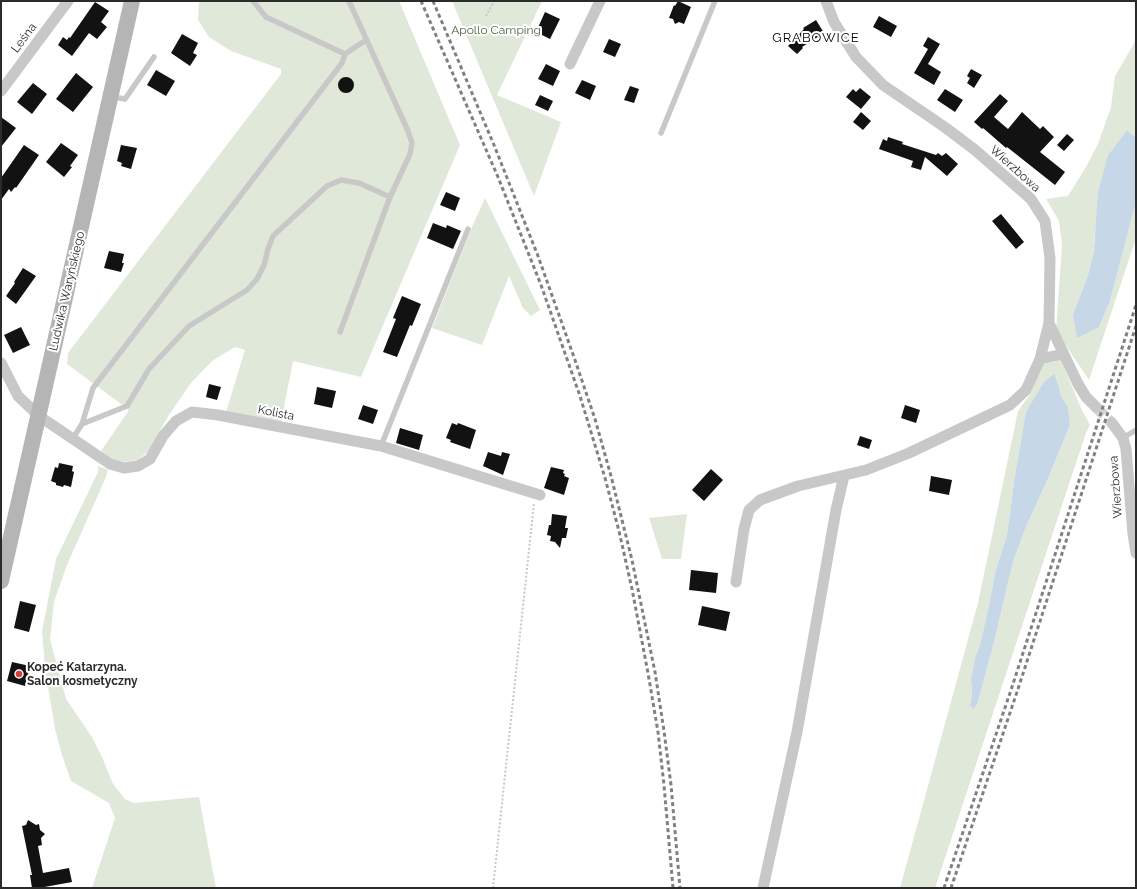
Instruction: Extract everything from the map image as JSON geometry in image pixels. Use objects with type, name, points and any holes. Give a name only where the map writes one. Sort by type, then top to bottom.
[{"type":"street","name":"Leśna","points":[[1,91],[68,1]]},
{"type":"street","name":"Ludwika Waryńskiego","points":[[1,581],[132,1]]},
{"type":"street","points":[[570,64],[600,1]]},
{"type":"street","name":"Wierzbowa","points":[[826,1],[834,22],[856,57],[883,85],[946,128],[975,150],[1031,199],[1045,221],[1050,258],[1049,323],[1078,384],[1086,397],[1096,407]]},
{"type":"street","points":[[736,582],[744,529],[749,510],[760,500],[798,486],[866,470],[909,452],[1010,405],[1026,390],[1040,359],[1049,323]]},
{"type":"street","points":[[1040,359],[1063,354]]},
{"type":"street","name":"Kolista","points":[[1,363],[18,396],[39,416],[110,464],[124,468],[138,466],[150,459],[163,436],[176,420],[192,412],[218,415],[381,446],[537,495]]},
{"type":"street","name":"Wierzbowa","points":[[1112,423],[1123,438],[1126,449],[1136,553]]},
{"type":"street","points":[[762,888],[797,732],[836,510],[844,476]]},
{"type":"lane","points":[[253,1],[266,17],[345,54]]},
{"type":"lane","points":[[340,332],[390,197],[410,154],[412,143],[408,131],[349,1]]},
{"type":"lane","points":[[661,133],[715,1]]},
{"type":"lane","points":[[73,438],[82,424],[93,388],[342,63],[345,54],[366,40]]},
{"type":"lane","points":[[110,97],[125,99],[154,57]]},
{"type":"lane","points":[[82,424],[127,406],[149,369],[189,326],[247,290],[257,279],[264,265],[273,236],[327,186],[341,180],[360,184],[390,197]]},
{"type":"lane","points":[[381,446],[468,229]]},
{"type":"lane","points":[[1123,438],[1136,430]]},
{"type":"path","points":[[486,16],[494,1]]},
{"type":"path","points":[[493,888],[537,495]]},
{"type":"green space","points":[[199,1],[399,1],[460,145],[361,377],[293,361],[281,423],[226,412],[245,350],[235,347],[212,361],[191,383],[169,415],[148,452],[137,460],[123,462],[112,460],[101,451],[129,410],[67,364],[68,353],[281,74],[281,69],[231,51],[209,37],[198,20]]},
{"type":"green space","name":"Apollo Camping","points":[[452,1],[542,1],[497,95],[561,122],[534,196]]},
{"type":"green space","points":[[1136,37],[1136,138],[1127,130],[1108,155],[1095,232],[1094,251],[1088,275],[1073,314],[1099,327],[1110,301],[1136,202],[1136,238],[1089,380],[1056,331],[1062,245],[1059,221],[1046,199],[1068,196],[1086,167],[1098,144],[1111,107],[1115,76]]},
{"type":"green space","points":[[485,198],[540,310],[531,316],[523,308],[509,276],[482,345],[432,328]]},
{"type":"green space","points":[[1061,360],[1081,408],[1090,425],[1086,433],[935,888],[900,888],[978,603],[1018,411],[1031,393],[1043,364]],"holes":[[[1059,387],[1061,396],[1068,407],[1070,425],[1025,529],[1013,562],[994,642],[978,702],[974,709],[970,706],[972,693],[971,679],[975,658],[980,645],[996,569],[1007,535],[1015,475],[1026,413]]]},
{"type":"green space","points":[[98,466],[108,470],[106,477],[67,565],[54,602],[50,639],[66,699],[92,737],[113,784],[125,799],[134,803],[199,797],[216,888],[92,888],[115,818],[109,803],[71,781],[55,729],[45,668],[42,631],[56,559],[98,472]]},
{"type":"green space","points":[[687,514],[681,559],[662,559],[649,518]]},
{"type":"water","points":[[1127,130],[1136,138],[1136,202],[1110,301],[1099,327],[1077,338],[1073,314],[1088,275],[1094,251],[1098,192],[1108,155]]},
{"type":"water","points":[[1054,374],[1061,396],[1068,407],[1070,425],[1025,529],[1013,562],[994,642],[978,702],[974,709],[970,706],[972,693],[971,679],[975,658],[980,645],[996,569],[1007,535],[1015,475],[1026,412],[1044,382]]},
{"type":"building","points":[[678,1],[691,7],[684,24],[679,22],[675,24],[673,19],[669,18],[674,5],[675,6]]},
{"type":"building","points":[[95,2],[109,11],[101,22],[107,27],[97,39],[89,33],[72,56],[58,45],[63,37],[67,40],[69,37],[70,38]]},
{"type":"building","points":[[545,12],[560,19],[550,39],[536,32]]},
{"type":"building","points":[[879,16],[897,26],[891,37],[873,27]]},
{"type":"building","points":[[816,20],[824,33],[802,47],[803,48],[797,54],[788,46],[804,29],[803,28]]},
{"type":"building","points":[[182,34],[198,43],[193,53],[197,55],[190,66],[171,53]]},
{"type":"building","points":[[928,37],[940,44],[928,64],[941,72],[934,85],[914,73],[928,49],[923,46]]},
{"type":"building","points":[[609,39],[621,44],[615,57],[603,52]]},
{"type":"building","points":[[546,64],[560,71],[553,86],[538,79]]},
{"type":"building","points":[[971,69],[982,75],[974,88],[967,83],[970,78],[967,76]]},
{"type":"building","points":[[156,70],[175,81],[166,96],[147,85]]},
{"type":"building","points":[[76,73],[93,87],[73,112],[56,99]]},
{"type":"building","points":[[346,77],[352,79],[354,85],[352,91],[346,93],[340,91],[338,85],[340,79]]},
{"type":"building","points":[[582,80],[596,86],[590,100],[575,93]]},
{"type":"building","points":[[33,83],[47,94],[32,114],[17,102]]},
{"type":"building","points":[[630,86],[639,89],[634,103],[624,100]]},
{"type":"building","points":[[860,88],[871,97],[861,109],[846,97],[853,89],[856,92]]},
{"type":"building","points":[[945,89],[963,100],[955,112],[937,100]]},
{"type":"building","points":[[1000,94],[1008,101],[994,117],[1008,129],[1022,112],[1040,129],[1043,126],[1054,137],[1040,152],[1065,172],[1055,185],[974,122]]},
{"type":"building","points":[[540,95],[553,101],[548,111],[535,105]]},
{"type":"building","points":[[861,112],[871,121],[863,130],[853,122]]},
{"type":"building","points":[[1,117],[16,128],[1,147]]},
{"type":"building","points":[[1067,134],[1074,140],[1064,151],[1057,145]]},
{"type":"building","points":[[888,137],[903,142],[902,144],[936,155],[938,153],[942,156],[946,153],[958,164],[947,176],[925,157],[921,170],[911,167],[913,161],[879,149],[883,139],[887,141]]},
{"type":"building","points":[[61,143],[78,155],[70,166],[72,167],[64,177],[46,162]]},
{"type":"building","points":[[24,145],[39,155],[16,188],[15,187],[11,192],[9,189],[1,200],[1,178]]},
{"type":"building","points":[[121,145],[137,148],[131,169],[121,166],[122,163],[117,161]]},
{"type":"building","points":[[446,192],[460,198],[455,211],[440,205]]},
{"type":"building","points":[[1001,214],[1024,242],[1016,249],[992,221]]},
{"type":"building","points":[[433,223],[446,228],[447,225],[461,231],[453,249],[427,238]]},
{"type":"building","points":[[109,251],[124,254],[122,263],[124,263],[121,272],[104,268]]},
{"type":"building","points":[[23,268],[36,276],[16,304],[6,296]]},
{"type":"building","points":[[402,296],[421,304],[412,326],[410,325],[397,357],[383,352],[396,319],[393,318]]},
{"type":"building","points":[[21,327],[30,345],[13,353],[4,335]]},
{"type":"building","points":[[209,384],[221,387],[217,400],[206,397]]},
{"type":"building","points":[[317,387],[336,391],[332,408],[314,404]]},
{"type":"building","points":[[363,405],[378,410],[373,424],[358,419]]},
{"type":"building","points":[[905,405],[920,410],[916,423],[901,418]]},
{"type":"building","points":[[452,423],[457,425],[458,423],[476,430],[470,449],[450,442],[451,440],[446,438]]},
{"type":"building","points":[[400,428],[423,435],[419,450],[396,443]]},
{"type":"building","points":[[860,436],[872,440],[869,449],[857,445]]},
{"type":"building","points":[[488,452],[501,456],[502,452],[510,454],[503,475],[483,466]]},
{"type":"building","points":[[59,463],[73,466],[72,471],[74,472],[71,487],[56,485],[56,483],[51,481],[55,467],[58,468]]},
{"type":"building","points":[[551,467],[564,470],[564,476],[569,478],[564,495],[544,488]]},
{"type":"building","points":[[711,469],[723,480],[704,501],[692,490]]},
{"type":"building","points":[[931,476],[952,480],[949,495],[929,491]]},
{"type":"building","points":[[552,514],[567,516],[565,528],[568,528],[566,538],[562,538],[560,548],[555,542],[550,541],[551,536],[547,535],[549,525],[551,525]]},
{"type":"building","points":[[691,570],[718,573],[716,593],[689,590]]},
{"type":"building","points":[[20,601],[36,605],[29,632],[14,628]]},
{"type":"building","points":[[702,606],[730,612],[726,631],[698,625]]},
{"type":"building","name":"Kopeć Katarzyna. Salon kosmetyczny","points":[[12,662],[30,666],[25,686],[7,681]]},
{"type":"building","points":[[28,820],[36,825],[39,824],[40,830],[45,834],[41,838],[42,845],[38,846],[43,873],[69,868],[72,882],[32,888],[30,875],[32,875],[22,826],[26,825]]},
{"type":"tunnel","points":[[1096,407],[1112,423]]},
{"type":"railway","points":[[421,1],[498,177],[541,285],[580,396],[605,478],[632,589],[658,732],[673,888]]},
{"type":"railway","points":[[433,1],[494,145],[538,256],[595,419],[611,476],[632,560],[655,672],[671,785],[680,888]]},
{"type":"railway","points":[[944,888],[1011,690],[1136,305]]},
{"type":"railway","points":[[951,888],[1017,692],[1136,326]]},
{"type":"place","name":"Kopeć Katarzyna. Salon kosmetyczny","points":[[19,674]]},
{"type":"district","name":"GRABOWICE","points":[[816,38]]}]
